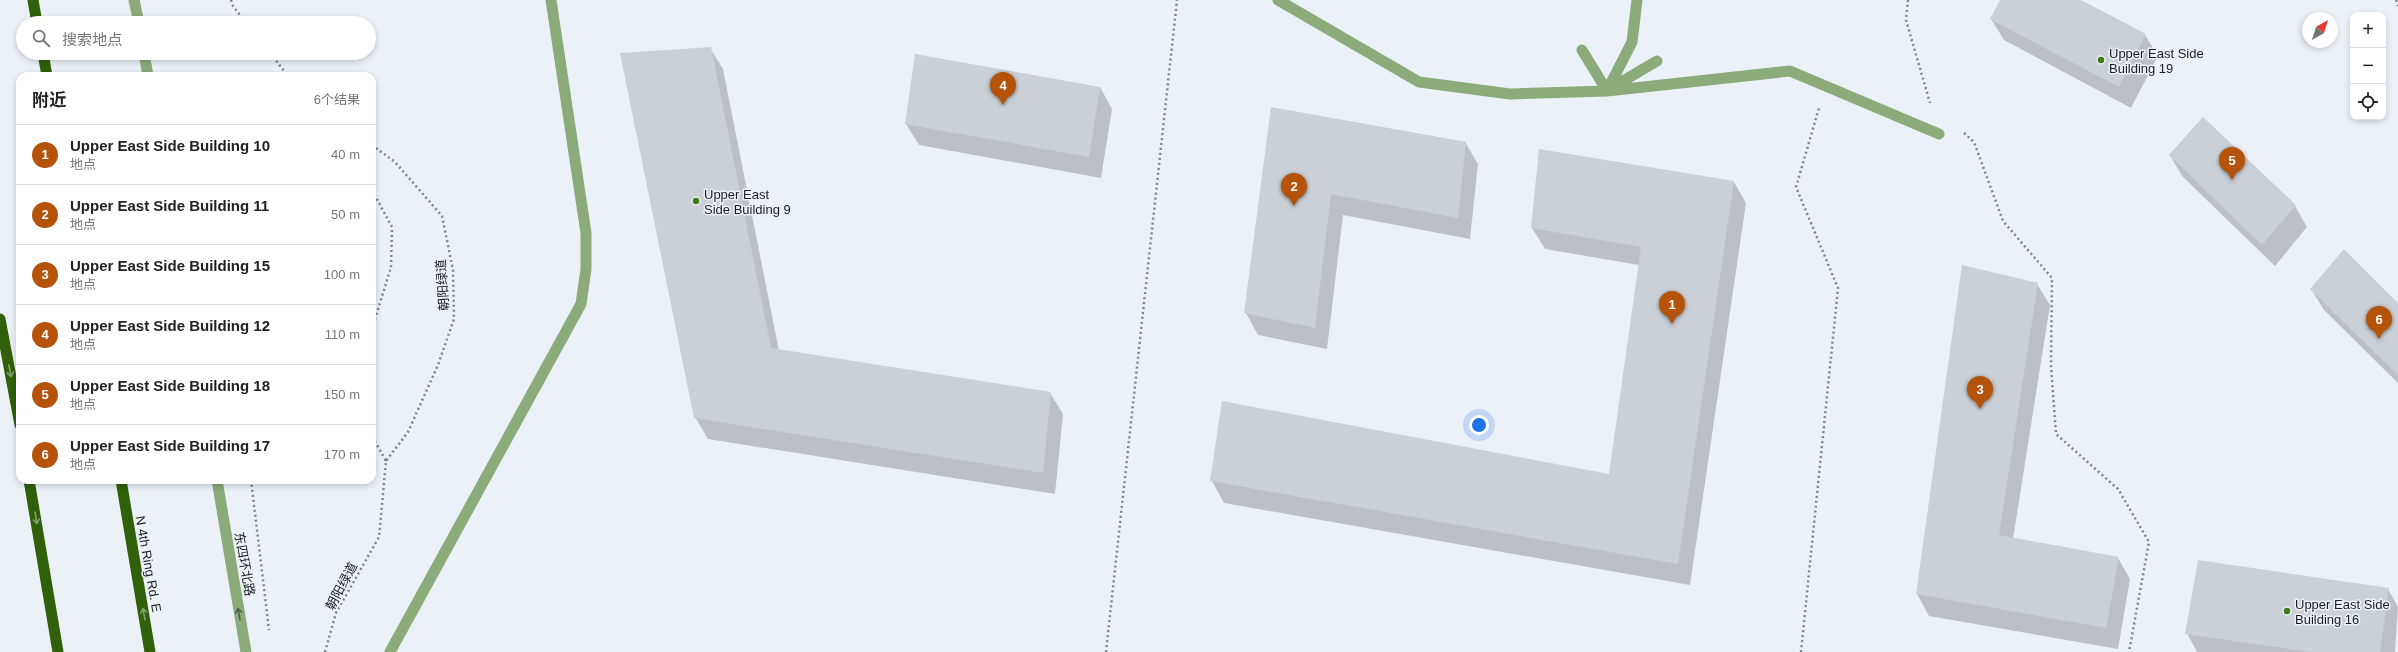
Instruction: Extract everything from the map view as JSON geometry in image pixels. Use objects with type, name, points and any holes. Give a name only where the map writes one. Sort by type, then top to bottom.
[{"type":"highway","points":[[33,0],[36,16]]},
{"type":"highway","points":[[44,60],[46,72]]},
{"type":"highway","points":[[0,319],[16,404]]},
{"type":"highway","points":[[30,484],[58,652]]},
{"type":"highway","name":"N 4th Ring Rd. E","points":[[122,484],[150,652]]},
{"type":"street","points":[[134,0],[137,16]]},
{"type":"street","points":[[390,652],[581,304],[586,269],[586,233],[551,0]]},
{"type":"street","points":[[1278,0],[1419,82],[1510,94],[1608,91],[1790,71],[1939,134]]},
{"type":"street","points":[[1608,91],[1632,42],[1637,0]]},
{"type":"street","points":[[1582,50],[1608,91]]},
{"type":"street","points":[[145,60],[147,72]]},
{"type":"street","points":[[1608,91],[1657,60]]},
{"type":"street","name":"东四环北路","points":[[218,484],[246,652]]},
{"type":"path","points":[[231,0],[232,6],[240,16]]},
{"type":"path","points":[[1106,652],[1177,0]]},
{"type":"path","points":[[1908,0],[1906,20],[1939,134],[1952,124],[1974,142],[2003,221],[2052,278],[2051,366],[2056,434],[2118,489],[2149,542],[2129,652]]},
{"type":"path","points":[[2396,0],[2398,6]]},
{"type":"path","points":[[275,60],[285,72]]},
{"type":"path","points":[[1801,652],[1838,288],[1796,187],[1826,86]]},
{"type":"path","name":"朝阳绿道","points":[[325,652],[336,613],[379,537],[386,461],[408,432],[438,366],[454,319],[453,270],[442,216],[396,162],[376,147]]},
{"type":"path","points":[[376,197],[392,227],[392,267],[376,317]]},
{"type":"path","points":[[376,443],[386,461]]},
{"type":"path","points":[[251,484],[270,636]]},
{"type":"building","name":"Upper East Side Building 19","points":[[2000,0],[2081,0],[2146,34],[2119,87],[1990,19]]},
{"type":"building","name":"Upper East Side Building 9","points":[[711,47],[771,348],[1051,392],[1043,473],[694,418],[620,53]]},
{"type":"building","points":[[915,54],[1100,87],[1089,157],[905,124]]},
{"type":"building","points":[[1271,107],[1466,142],[1458,218],[1331,194],[1315,328],[1244,313]]},
{"type":"building","points":[[2203,117],[2296,205],[2262,245],[2169,155]]},
{"type":"building","points":[[1539,149],[1734,181],[1678,564],[1210,481],[1222,401],[1609,474],[1641,247],[1531,228]]},
{"type":"building","points":[[2344,249],[2398,303],[2398,375],[2310,289]]},
{"type":"building","points":[[1962,265],[2038,283],[1999,535],[2119,557],[2106,628],[1916,594]]},
{"type":"building","name":"Upper East Side Building 16","points":[[2198,560],[2389,588],[2380,652],[2311,652],[2185,634]]},
{"type":"place","name":"Upper East Side Building 19","points":[[2101,60]]},
{"type":"place","name":"Upper East Side Building 12","points":[[1003,105]]},
{"type":"place","name":"Upper East Side Building 18","points":[[2232,180]]},
{"type":"place","name":"Upper East Side Building 9","points":[[696,201]]},
{"type":"place","name":"Upper East Side Building 11","points":[[1294,206]]},
{"type":"place","name":"Upper East Side Building 10","points":[[1672,324]]},
{"type":"place","name":"Upper East Side Building 17","points":[[2379,339]]},
{"type":"place","name":"Upper East Side Building 15","points":[[1980,409]]},
{"type":"place","name":"Upper East Side Building 16","points":[[2287,611]]}]
